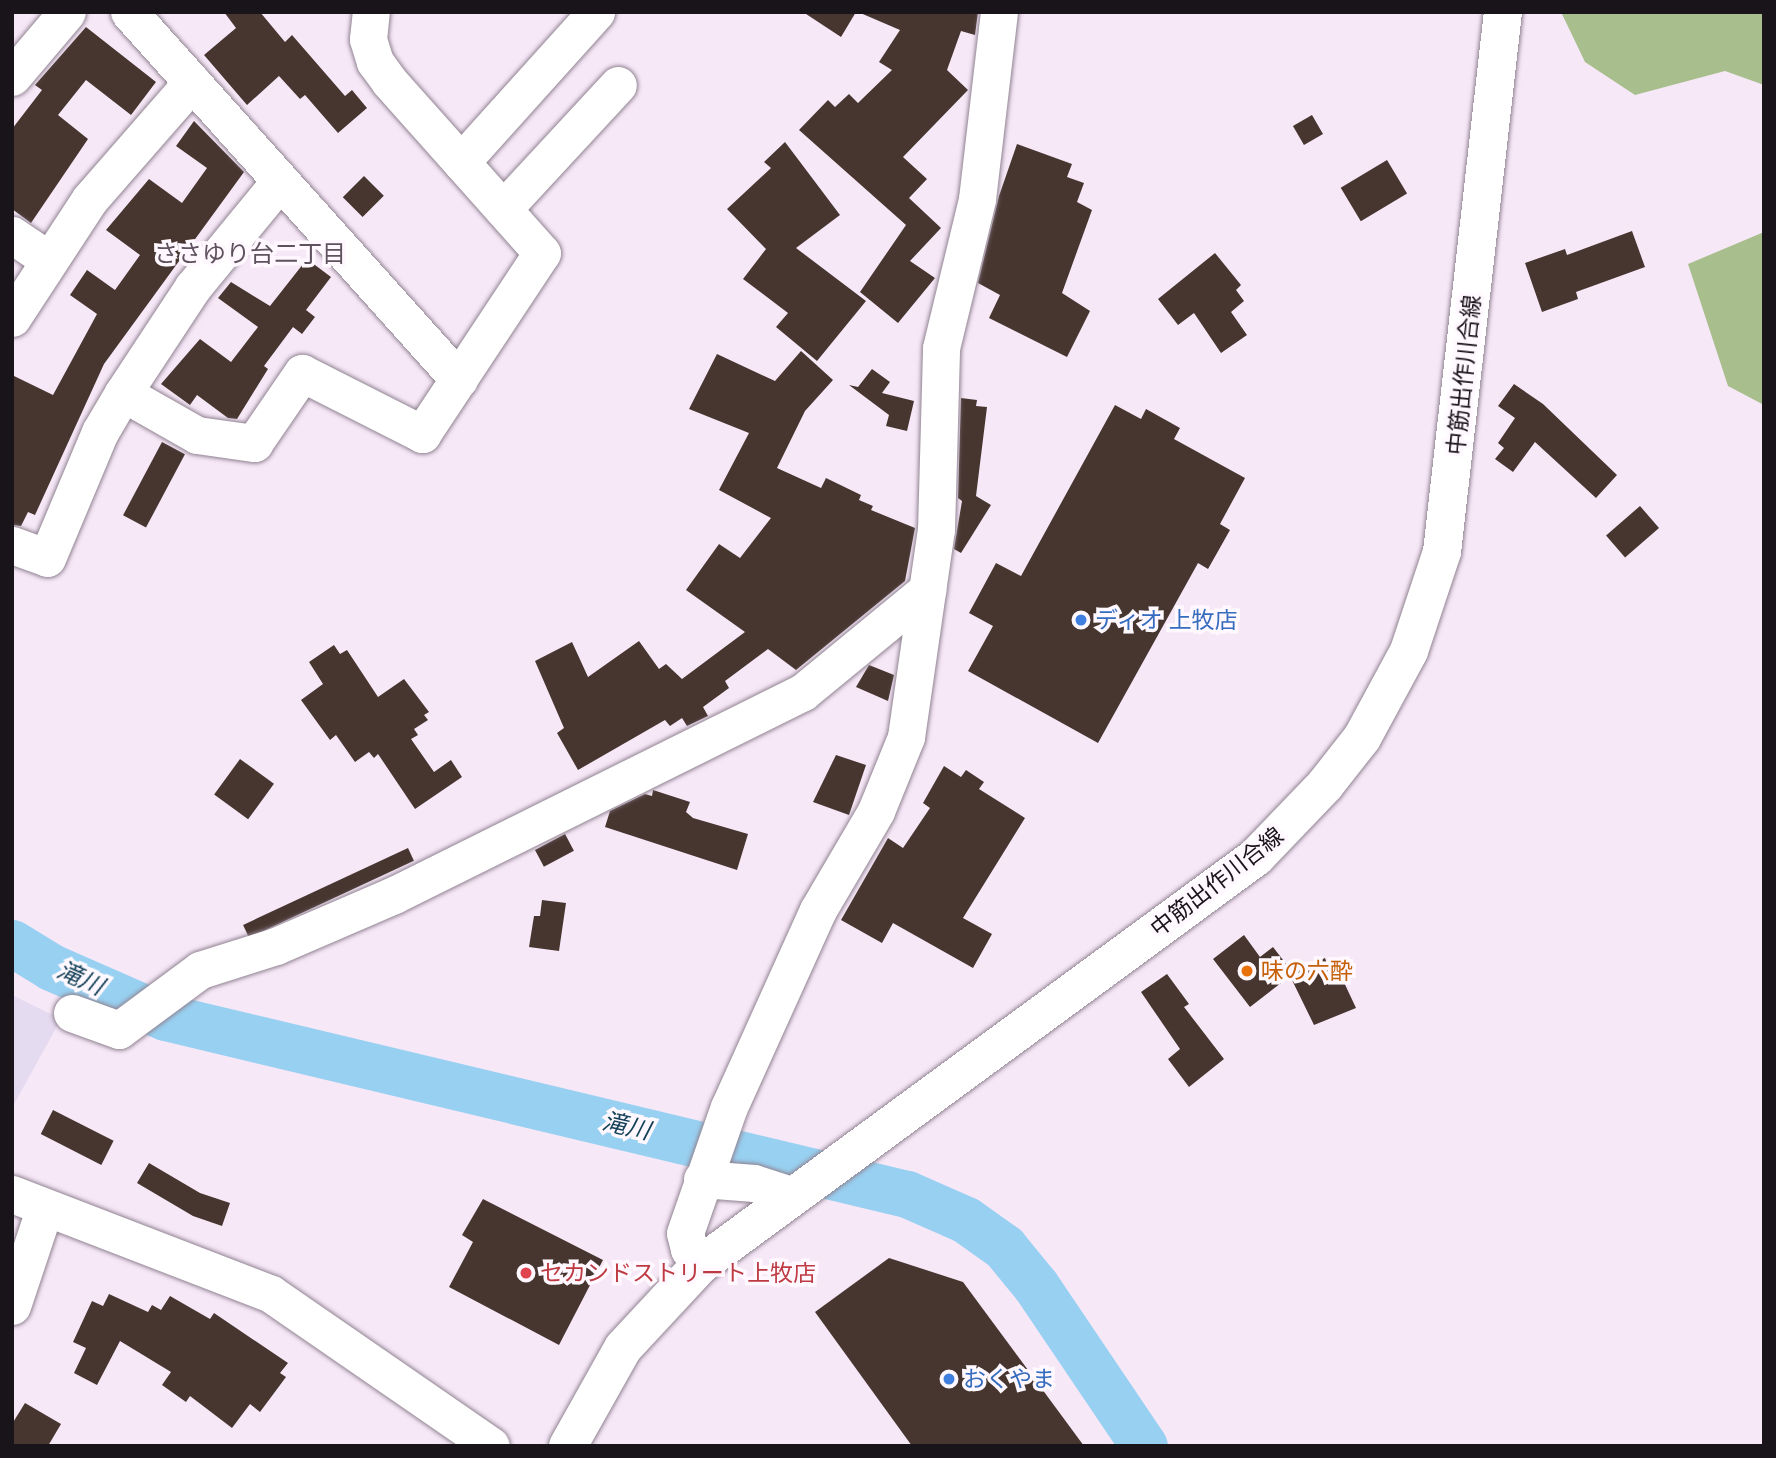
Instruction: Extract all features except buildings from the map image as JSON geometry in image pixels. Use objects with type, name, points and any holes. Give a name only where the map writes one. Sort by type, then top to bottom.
[{"type":"main road","name":"中筋出作川合線","points":[[568,1446],[623,1348],[700,1265],[1256,857],[1325,785],[1362,738],[1387,696],[1427,603],[1451,503],[1503,12]]},
{"type":"street","points":[[12,77],[67,12]]},
{"type":"street","points":[[129,12],[458,380]]},
{"type":"street","points":[[123,393],[197,435],[254,443],[302,373],[422,434],[542,253],[376,61],[368,39],[371,12]]},
{"type":"street","points":[[461,162],[596,12]]},
{"type":"street","points":[[700,1265],[689,1249],[685,1233],[729,1107],[818,911],[892,777],[913,702],[936,530],[941,348],[977,199],[999,12]]},
{"type":"street","points":[[12,317],[90,199],[192,82]]},
{"type":"street","points":[[503,209],[618,85]]},
{"type":"street","points":[[12,545],[47,558],[96,442],[123,393],[193,287],[280,181]]},
{"type":"street","points":[[12,235],[49,260]]},
{"type":"street","points":[[72,1013],[119,1030],[180,981],[394,895],[803,692],[927,590]]},
{"type":"street","points":[[702,1179],[754,1183],[792,1195]]},
{"type":"street","points":[[12,1194],[271,1294],[491,1446]]},
{"type":"street","points":[[12,1306],[46,1207]]},
{"type":"shaded area","points":[[12,995],[61,1019],[12,1108]]},
{"type":"green space","points":[[1561,12],[1764,12],[1764,85],[1725,71],[1635,95],[1585,62]]},
{"type":"green space","points":[[1764,232],[1764,405],[1728,386],[1688,264]]},
{"type":"waterway","name":"滝川","points":[[12,943],[51,967],[165,1017],[907,1194],[966,1220],[1004,1247],[1036,1286],[1144,1446]]},
{"type":"place","name":"ディオ 上牧店","points":[[1081,620]]},
{"type":"place","name":"味の六酔","points":[[1247,971]]},
{"type":"place","name":"セカンドストリート上牧店","points":[[526,1273]]},
{"type":"place","name":"おくやま","points":[[949,1379]]},
{"type":"district","name":"ささゆり台二丁目","points":[[250,255]]}]
